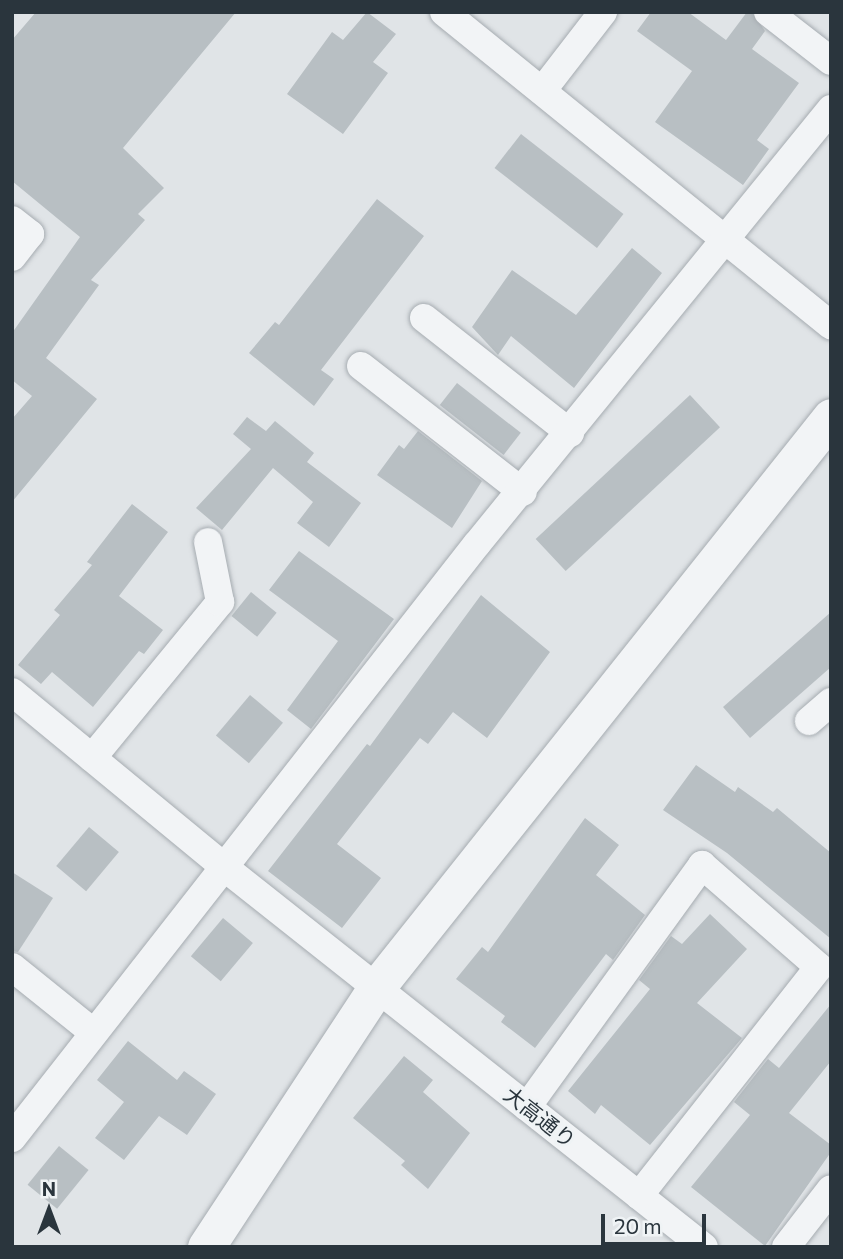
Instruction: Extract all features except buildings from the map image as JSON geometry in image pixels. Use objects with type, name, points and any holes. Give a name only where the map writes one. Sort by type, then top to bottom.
[{"type":"street","points":[[444,12],[831,325]]},
{"type":"street","points":[[541,91],[603,12]]},
{"type":"street","points":[[778,15],[831,61]]},
{"type":"street","points":[[12,1138],[224,867],[831,108]]},
{"type":"street","points":[[12,220],[30,234],[12,257]]},
{"type":"street","points":[[424,318],[570,433]]},
{"type":"street","points":[[362,366],[523,492]]},
{"type":"street","points":[[206,1247],[376,988],[831,417]]},
{"type":"street","points":[[92,758],[220,602],[208,542]]},
{"type":"street","name":"大高通り","points":[[12,692],[224,867],[704,1247]]},
{"type":"street","points":[[809,721],[831,702]]},
{"type":"street","points":[[527,1107],[702,865],[819,967],[639,1196]]},
{"type":"street","points":[[12,967],[94,1033]]},
{"type":"street","points":[[786,1247],[831,1189]]}]
